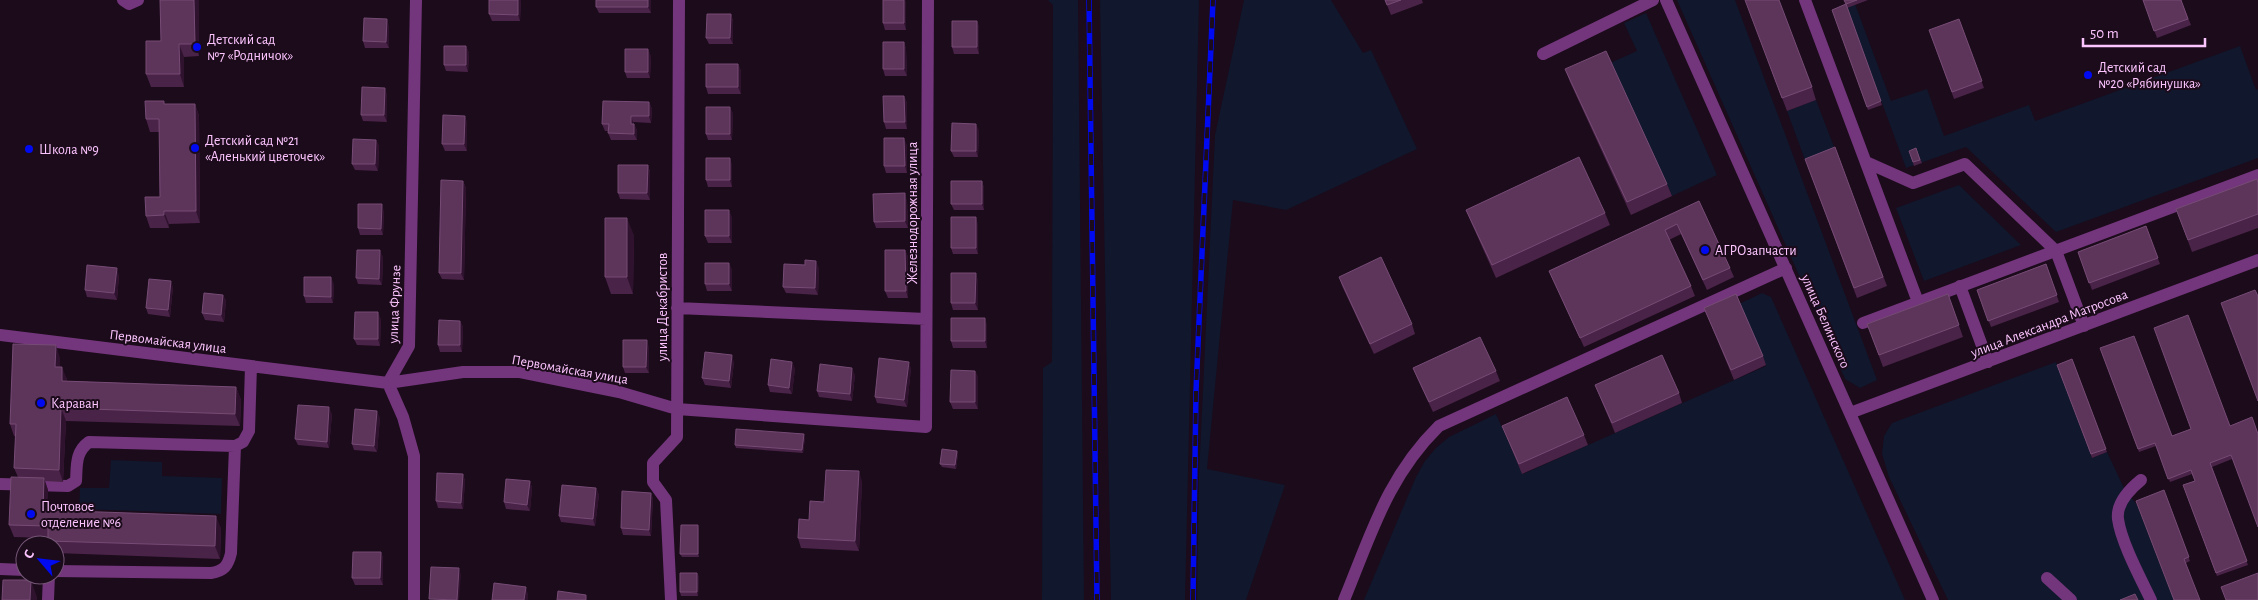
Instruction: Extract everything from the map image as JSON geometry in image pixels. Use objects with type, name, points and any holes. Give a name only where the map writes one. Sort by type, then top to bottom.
[{"type":"street","points":[[123,0],[129,4],[138,0]]},
{"type":"street","name":"улица Фрунзе","points":[[388,384],[409,346],[416,0]]},
{"type":"street","name":"улица Декабристов","points":[[671,600],[666,500],[653,482],[653,463],[676,437],[679,0]]},
{"type":"street","name":"Железнодорожная улица","points":[[926,427],[928,0]]},
{"type":"street","points":[[1543,54],[1653,0]]},
{"type":"street","name":"улица Белинского","points":[[1666,0],[1933,600]]},
{"type":"street","points":[[1805,0],[1918,302]]},
{"type":"street","points":[[1866,162],[1913,183],[1966,164],[2056,251],[2084,326]]},
{"type":"street","points":[[1863,323],[2258,175]]},
{"type":"street","name":"улица Александра Матросова","points":[[1850,413],[2258,260]]},
{"type":"street","points":[[1344,600],[1394,483],[1406,462],[1439,426],[1786,268]]},
{"type":"street","points":[[1960,286],[1988,362]]},
{"type":"street","points":[[677,308],[926,319]]},
{"type":"street","name":"Первомайская улица","points":[[0,335],[388,384],[463,372],[520,372],[619,392],[677,409],[926,427]]},
{"type":"street","points":[[0,484],[68,486],[76,481],[77,457],[82,447],[89,442],[235,446],[243,442],[249,431],[251,366]]},
{"type":"street","points":[[388,384],[403,417],[414,456],[414,600]]},
{"type":"street","points":[[65,570],[211,573],[222,571],[228,564],[231,553],[235,446]]},
{"type":"street","points":[[2141,480],[2129,490],[2121,503],[2118,518],[2151,600]]},
{"type":"street","points":[[0,570],[15,570]]},
{"type":"street","points":[[2047,578],[2071,600]]},
{"type":"street","points":[[48,600],[49,585]]},
{"type":"shaded area","points":[[1048,0],[1078,0],[1084,600],[1042,600],[1043,368],[1052,362],[1053,5]]},
{"type":"shaded area","points":[[1100,0],[1199,0],[1185,600],[1111,600]]},
{"type":"shaded area","points":[[1244,0],[1331,0],[1363,53],[1371,50],[1417,149],[1286,210],[1233,200],[1207,469],[1285,485],[1246,600],[1197,600],[1199,475],[1215,135]]},
{"type":"shaded area","points":[[1677,0],[1735,0],[1877,380],[1860,388],[1845,379]]},
{"type":"shaded area","points":[[1855,4],[1891,101],[1927,89],[1944,136],[2029,105],[2035,121],[2240,46],[2256,90],[2258,89],[2258,158],[2056,232],[1966,147],[1906,168],[1847,8]]},
{"type":"shaded area","points":[[1646,13],[1717,175],[1672,196],[1610,63],[1637,51],[1624,23]]},
{"type":"shaded area","points":[[1816,100],[1838,157],[1808,168],[1787,111]]},
{"type":"shaded area","points":[[1959,185],[2021,245],[1924,281],[1896,208]]},
{"type":"shaded area","points":[[1762,293],[1771,297],[1905,600],[1364,600],[1416,477],[1425,461],[1449,437],[1496,414],[1523,474],[1766,366],[1739,304]]},
{"type":"shaded area","points":[[2056,362],[2092,458],[2107,452],[2124,488],[2137,505],[2174,600],[1948,600],[1889,477],[1882,454],[1884,436],[1892,423]]},
{"type":"shaded area","points":[[111,460],[162,462],[162,476],[222,478],[221,514],[79,509],[80,488],[109,488]]},
{"type":"building","points":[[160,0],[194,0],[195,44],[179,44],[180,74],[146,74],[146,41],[161,41]]},
{"type":"building","points":[[489,0],[518,0],[518,15],[489,14]]},
{"type":"building","points":[[596,0],[648,0],[648,7],[596,7]]},
{"type":"building","points":[[883,0],[904,0],[904,23],[883,23]]},
{"type":"building","points":[[1385,0],[1401,0],[1387,5]]},
{"type":"building","points":[[1745,0],[1779,0],[1812,87],[1782,98]]},
{"type":"building","points":[[1844,0],[1857,0],[1846,4]]},
{"type":"building","points":[[2143,0],[2181,0],[2188,19],[2154,31]]},
{"type":"building","points":[[1846,4],[1881,101],[1867,107],[1832,10]]},
{"type":"building","points":[[707,14],[731,14],[730,38],[706,38]]},
{"type":"building","points":[[364,18],[387,19],[386,42],[363,41]]},
{"type":"building","points":[[1959,19],[1982,81],[1952,92],[1929,30]]},
{"type":"building","points":[[952,21],[977,21],[977,47],[952,47]]},
{"type":"building","points":[[883,42],[904,42],[904,69],[883,69]]},
{"type":"building","points":[[444,46],[466,46],[466,65],[444,65]]},
{"type":"building","points":[[625,49],[648,49],[648,72],[625,72]]},
{"type":"building","points":[[1606,51],[1667,184],[1627,202],[1565,69]]},
{"type":"building","points":[[706,64],[738,64],[738,87],[706,87]]},
{"type":"building","points":[[362,87],[385,88],[384,115],[361,115]]},
{"type":"building","points":[[883,96],[904,96],[905,122],[884,122]]},
{"type":"building","points":[[145,101],[164,101],[164,104],[195,104],[196,211],[164,211],[164,215],[146,216],[145,197],[160,197],[159,119],[146,119]]},
{"type":"building","points":[[603,101],[649,102],[649,116],[631,116],[631,124],[634,124],[634,134],[608,133],[609,124],[602,124]]},
{"type":"building","points":[[706,107],[730,107],[730,134],[706,134]]},
{"type":"building","points":[[443,115],[465,116],[464,144],[442,144]]},
{"type":"building","points":[[952,123],[976,124],[976,151],[951,151]]},
{"type":"building","points":[[884,138],[904,138],[905,166],[884,166]]},
{"type":"building","points":[[353,139],[376,140],[375,164],[352,164]]},
{"type":"building","points":[[1835,147],[1883,277],[1854,288],[1805,159]]},
{"type":"building","points":[[1916,148],[1920,160],[1913,162],[1909,151]]},
{"type":"building","points":[[1579,157],[1605,213],[1492,265],[1466,210]]},
{"type":"building","points":[[706,158],[730,158],[730,180],[706,180]]},
{"type":"building","points":[[618,165],[648,165],[647,193],[618,193]]},
{"type":"building","points":[[2257,179],[2258,214],[2188,240],[2176,209]]},
{"type":"building","points":[[441,180],[463,181],[461,273],[439,273]]},
{"type":"building","points":[[951,181],[982,181],[982,204],[951,204]]},
{"type":"building","points":[[905,193],[905,221],[874,222],[873,194]]},
{"type":"building","points":[[1699,201],[1730,268],[1703,280],[1677,224],[1665,230],[1691,286],[1580,338],[1549,271]]},
{"type":"building","points":[[358,204],[382,204],[381,229],[358,228]]},
{"type":"building","points":[[705,210],[729,210],[729,236],[705,236]]},
{"type":"building","points":[[951,217],[976,217],[976,248],[951,248]]},
{"type":"building","points":[[605,218],[627,218],[627,277],[605,277]]},
{"type":"building","points":[[2146,226],[2158,258],[2089,283],[2078,252]]},
{"type":"building","points":[[357,250],[380,250],[379,279],[356,278]]},
{"type":"building","points":[[885,250],[905,250],[906,291],[885,291]]},
{"type":"building","points":[[1381,257],[1412,324],[1370,344],[1339,277]]},
{"type":"building","points":[[805,260],[816,261],[815,288],[783,287],[784,264],[805,265]]},
{"type":"building","points":[[705,263],[729,263],[729,284],[705,284]]},
{"type":"building","points":[[2046,264],[2057,295],[1988,321],[1977,290]]},
{"type":"building","points":[[87,265],[117,268],[114,293],[85,290]]},
{"type":"building","points":[[951,273],[976,273],[975,303],[951,303]]},
{"type":"building","points":[[304,277],[331,277],[331,297],[304,296]]},
{"type":"building","points":[[149,279],[171,281],[168,310],[146,308]]},
{"type":"building","points":[[2255,290],[2258,296],[2258,401],[2221,303]]},
{"type":"building","points":[[204,293],[223,295],[221,315],[202,313]]},
{"type":"building","points":[[1736,294],[1763,356],[1731,370],[1704,308]]},
{"type":"building","points":[[1948,294],[1959,325],[1879,355],[1867,324]]},
{"type":"building","points":[[355,312],[378,312],[378,339],[354,339]]},
{"type":"building","points":[[2188,315],[2230,426],[2252,417],[2258,434],[2258,527],[2231,455],[2210,463],[2247,561],[2216,573],[2183,485],[2195,481],[2191,470],[2168,479],[2155,443],[2138,449],[2100,348],[2134,336],[2172,436],[2191,429],[2154,328]]},
{"type":"building","points":[[951,318],[985,318],[985,341],[951,341]]},
{"type":"building","points":[[439,320],[460,321],[460,345],[438,345]]},
{"type":"building","points":[[1480,337],[1496,371],[1429,402],[1413,368]]},
{"type":"building","points":[[623,340],[647,340],[646,367],[623,367]]},
{"type":"building","points":[[13,344],[56,345],[55,367],[62,367],[62,381],[236,387],[235,414],[61,408],[59,470],[14,468],[16,424],[10,424]]},
{"type":"building","points":[[705,352],[732,355],[729,381],[702,378]]},
{"type":"building","points":[[1662,355],[1679,393],[1612,423],[1595,385]]},
{"type":"building","points":[[879,358],[909,362],[904,400],[875,397]]},
{"type":"building","points":[[771,359],[792,362],[789,388],[768,385]]},
{"type":"building","points":[[2072,359],[2106,449],[2091,454],[2057,365]]},
{"type":"building","points":[[820,364],[852,368],[850,394],[817,391]]},
{"type":"building","points":[[951,370],[975,371],[975,402],[950,402]]},
{"type":"building","points":[[1567,397],[1584,435],[1519,464],[1502,426]]},
{"type":"building","points":[[298,405],[329,407],[327,442],[295,439]]},
{"type":"building","points":[[355,409],[377,411],[374,446],[352,444]]},
{"type":"building","points":[[736,429],[804,434],[802,450],[735,445]]},
{"type":"building","points":[[942,449],[957,451],[955,465],[940,464]]},
{"type":"building","points":[[826,470],[859,471],[855,541],[798,538],[799,519],[809,520],[810,501],[824,502]]},
{"type":"building","points":[[437,473],[463,474],[461,503],[436,501]]},
{"type":"building","points":[[11,477],[44,478],[43,510],[216,516],[215,546],[65,542],[65,535],[48,535],[48,526],[9,525]]},
{"type":"building","points":[[506,479],[530,481],[527,505],[504,502]]},
{"type":"building","points":[[562,485],[596,488],[593,519],[559,516]]},
{"type":"building","points":[[2164,490],[2189,557],[2184,559],[2200,600],[2174,600],[2136,501]]},
{"type":"building","points":[[622,491],[651,493],[649,530],[621,528]]},
{"type":"building","points":[[681,525],[698,525],[698,554],[680,554]]},
{"type":"building","points":[[353,552],[381,552],[380,578],[352,578]]},
{"type":"building","points":[[431,567],[459,568],[457,600],[429,599]]},
{"type":"building","points":[[680,573],[697,573],[697,592],[680,592]]},
{"type":"building","points":[[2258,573],[2258,600],[2226,600],[2221,587]]},
{"type":"building","points":[[3,580],[15,580],[15,585],[31,585],[30,600],[2,600]]},
{"type":"building","points":[[494,583],[526,587],[524,600],[492,600]]},
{"type":"building","points":[[558,591],[586,595],[586,600],[557,600]]},
{"type":"building","points":[[2135,594],[2138,600],[2120,600]]},
{"type":"railway","points":[[1089,0],[1097,600]]},
{"type":"railway","points":[[1193,600],[1196,391],[1213,0]]},
{"type":"place","name":"Детский сад №7 «Родничок»","points":[[197,47]]},
{"type":"place","name":"Детский сад №20 «Рябинушка»","points":[[2088,75]]},
{"type":"place","name":"Детский сад №21 «Аленький цветочек»","points":[[195,148]]},
{"type":"place","name":"Школа №9","points":[[29,149]]},
{"type":"place","name":"АГРОзапчасти","points":[[1705,250]]},
{"type":"place","name":"Караван","points":[[41,403]]},
{"type":"place","name":"Почтовое отделение №6","points":[[31,514]]}]
